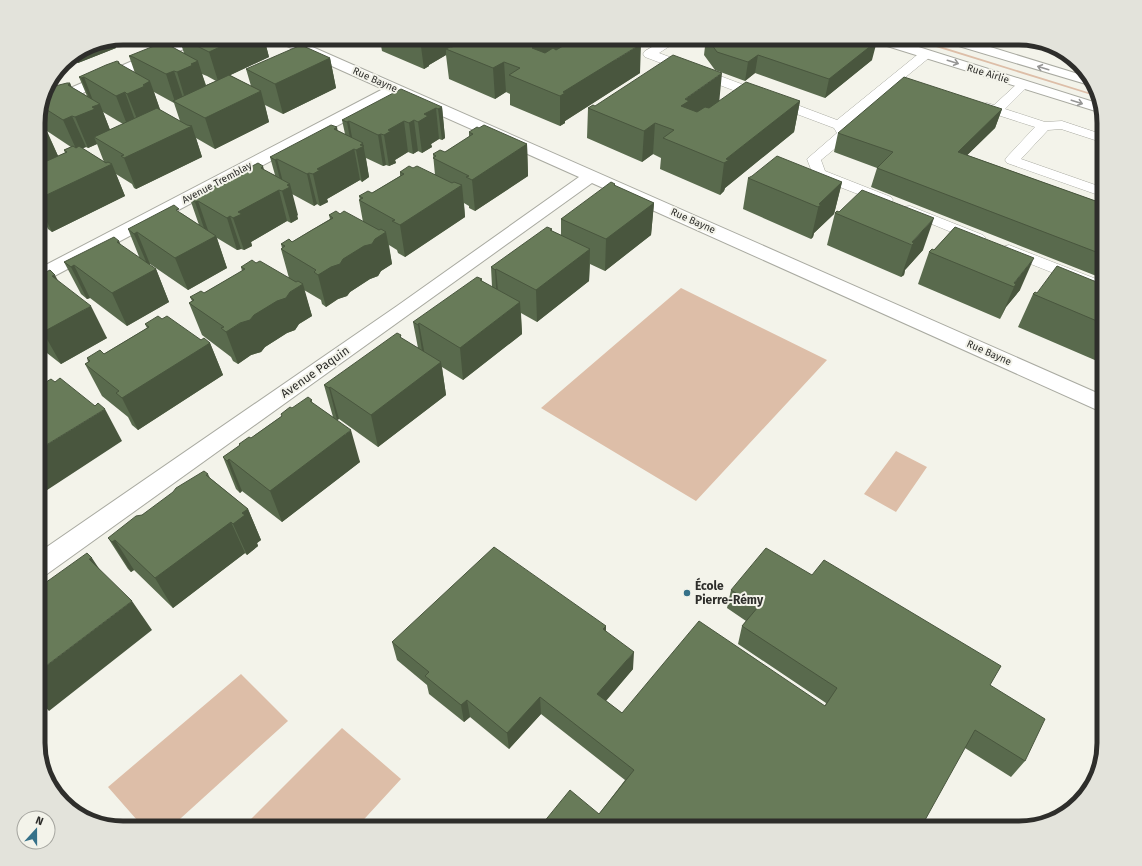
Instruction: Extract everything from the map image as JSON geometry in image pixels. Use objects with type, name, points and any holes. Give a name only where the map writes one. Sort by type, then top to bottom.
[{"type":"street","points":[[48,103],[181,45]]},
{"type":"street","name":"Rue Bayne","points":[[297,45],[1097,402]]},
{"type":"street","name":"Rue Airlie","points":[[898,45],[1095,107]]},
{"type":"street","name":"Rue Airlie","points":[[970,45],[1085,80]]},
{"type":"street","name":"Avenue Tremblay","points":[[45,273],[395,89]]},
{"type":"street","name":"Avenue Paquin","points":[[45,562],[404,310],[591,176]]},
{"type":"lane","points":[[649,54],[664,45]]},
{"type":"lane","points":[[635,49],[839,125],[844,134],[814,159],[819,174],[1097,285]]},
{"type":"lane","points":[[839,125],[926,54]]},
{"type":"lane","points":[[898,77],[913,82]]},
{"type":"lane","points":[[996,110],[1023,85]]},
{"type":"lane","points":[[974,102],[1044,126],[1062,125],[1097,137]]},
{"type":"lane","points":[[1044,126],[1012,160],[1097,190]]},
{"type":"shaded area","points":[[930,45],[936,45],[1091,93],[1092,95]]},
{"type":"shaded area","points":[[681,288],[827,360],[696,501],[541,408]]},
{"type":"shaded area","points":[[896,451],[927,467],[896,512],[864,494]]},
{"type":"shaded area","points":[[241,674],[288,721],[178,821],[138,821],[108,787]]},
{"type":"shaded area","points":[[342,728],[401,779],[362,821],[249,821]]},
{"type":"building","points":[[156,45],[169,45],[198,61],[191,64],[193,65],[177,72],[174,71],[166,74],[129,56]]},
{"type":"building","points":[[195,45],[224,45],[209,52]]},
{"type":"building","points":[[301,45],[330,58],[275,84],[246,69]]},
{"type":"building","points":[[456,45],[537,45],[532,48],[545,53],[553,48],[556,50],[565,45],[639,45],[563,92],[565,93],[560,96],[509,75],[520,68],[504,62],[493,68],[446,49]]},
{"type":"building","points":[[712,45],[872,45],[829,79],[758,55],[748,62],[717,52]]},
{"type":"building","points":[[673,55],[722,73],[685,99],[689,101],[681,106],[697,112],[705,107],[709,108],[746,82],[800,101],[726,159],[729,160],[724,163],[663,138],[674,130],[655,123],[644,131],[588,108],[593,105],[595,106]]},
{"type":"building","points":[[117,61],[150,81],[143,85],[145,86],[127,94],[125,92],[116,96],[84,77],[79,77],[106,65]]},
{"type":"building","points":[[229,75],[261,91],[205,118],[173,101]]},
{"type":"building","points":[[904,77],[1002,109],[958,152],[1097,202],[1097,252],[877,168],[893,152],[838,133]]},
{"type":"building","points":[[70,83],[68,85],[100,104],[92,107],[95,109],[63,120],[47,110],[51,93],[55,86]]},
{"type":"building","points":[[401,89],[442,107],[438,109],[436,108],[424,114],[428,116],[418,122],[414,120],[409,123],[404,121],[388,130],[391,131],[384,135],[378,135],[349,121],[347,122],[342,120]]},
{"type":"building","points":[[157,108],[187,125],[192,126],[124,158],[121,156],[124,155],[94,137]]},
{"type":"building","points":[[331,125],[337,127],[334,129],[363,143],[360,145],[364,146],[356,150],[354,149],[317,169],[320,170],[313,174],[307,174],[270,157]]},
{"type":"building","points":[[484,125],[527,144],[472,180],[466,177],[469,176],[433,158],[436,156],[433,154],[440,150],[445,152],[473,134],[469,132]]},
{"type":"building","points":[[73,146],[76,148],[79,146],[106,163],[108,162],[112,164],[45,196],[45,162],[67,152],[64,150]]},
{"type":"building","points":[[777,156],[842,182],[819,204],[821,205],[818,207],[748,178]]},
{"type":"building","points":[[258,163],[263,166],[261,168],[290,184],[287,185],[290,187],[282,191],[279,190],[238,212],[242,214],[233,218],[230,216],[227,218],[198,201],[195,202],[190,199]]},
{"type":"building","points":[[409,166],[413,168],[417,166],[452,183],[454,182],[462,185],[400,225],[392,221],[395,220],[359,200],[363,198],[359,196],[368,191],[372,193],[404,174],[400,172]]},
{"type":"building","points":[[611,182],[615,184],[614,185],[654,203],[606,239],[561,219]]},
{"type":"building","points":[[862,190],[934,218],[912,242],[914,243],[912,245],[835,213],[837,211],[839,212]]},
{"type":"building","points":[[174,205],[179,209],[176,210],[216,236],[175,258],[137,232],[134,234],[128,229]]},
{"type":"building","points":[[336,211],[340,214],[344,211],[379,230],[381,229],[386,232],[375,239],[372,244],[364,246],[343,259],[340,264],[331,267],[318,275],[314,272],[316,270],[281,249],[285,246],[281,244],[289,239],[292,242],[333,218],[329,215]]},
{"type":"building","points":[[547,227],[552,229],[550,230],[590,249],[536,290],[491,267]]},
{"type":"building","points":[[955,227],[1034,258],[1014,283],[1016,284],[1014,287],[929,252],[932,249],[934,250]]},
{"type":"building","points":[[114,237],[119,241],[117,242],[156,269],[112,293],[74,265],[71,267],[64,262]]},
{"type":"building","points":[[252,260],[256,263],[260,261],[296,282],[298,281],[303,284],[290,292],[286,298],[277,301],[254,315],[250,320],[240,323],[226,332],[221,328],[224,327],[189,303],[194,300],[190,297],[201,291],[204,293],[245,269],[241,267]]},
{"type":"building","points":[[1057,266],[1097,282],[1097,321],[1033,294],[1035,292],[1037,293]]},
{"type":"building","points":[[50,270],[55,275],[52,276],[91,306],[45,331],[45,272]]},
{"type":"building","points":[[477,277],[520,302],[460,348],[419,323],[418,325],[413,322]]},
{"type":"building","points":[[158,316],[162,319],[167,316],[201,340],[204,338],[210,343],[122,398],[116,393],[119,391],[85,364],[90,361],[87,358],[100,350],[104,354],[149,327],[145,324]]},
{"type":"building","points":[[397,333],[401,335],[400,337],[441,362],[371,415],[330,387],[329,388],[324,385]]},
{"type":"building","points":[[60,378],[95,406],[98,403],[105,409],[45,446],[45,383],[51,379],[55,382]]},
{"type":"building","points":[[308,397],[312,400],[310,401],[351,430],[270,491],[229,459],[227,461],[223,457],[249,437],[251,438],[282,416],[281,414],[290,407],[292,408]]},
{"type":"building","points":[[204,471],[208,474],[206,475],[248,509],[242,513],[245,515],[233,524],[231,522],[155,578],[115,540],[112,542],[108,538],[136,516],[142,515],[173,492],[176,488]]},
{"type":"building","points":[[494,547],[606,626],[603,629],[634,652],[597,694],[622,713],[699,621],[825,706],[837,688],[742,626],[758,607],[731,590],[766,548],[812,575],[824,560],[1001,666],[990,685],[1045,719],[1025,761],[975,730],[925,820],[926,821],[545,821],[570,790],[599,814],[634,770],[540,697],[507,733],[467,700],[461,705],[425,676],[429,672],[392,642]]},
{"type":"building","points":[[87,553],[92,558],[89,559],[132,601],[45,667],[45,583]]},
{"type":"place","name":"École Pierre-Rémy","points":[[687,593]]}]
